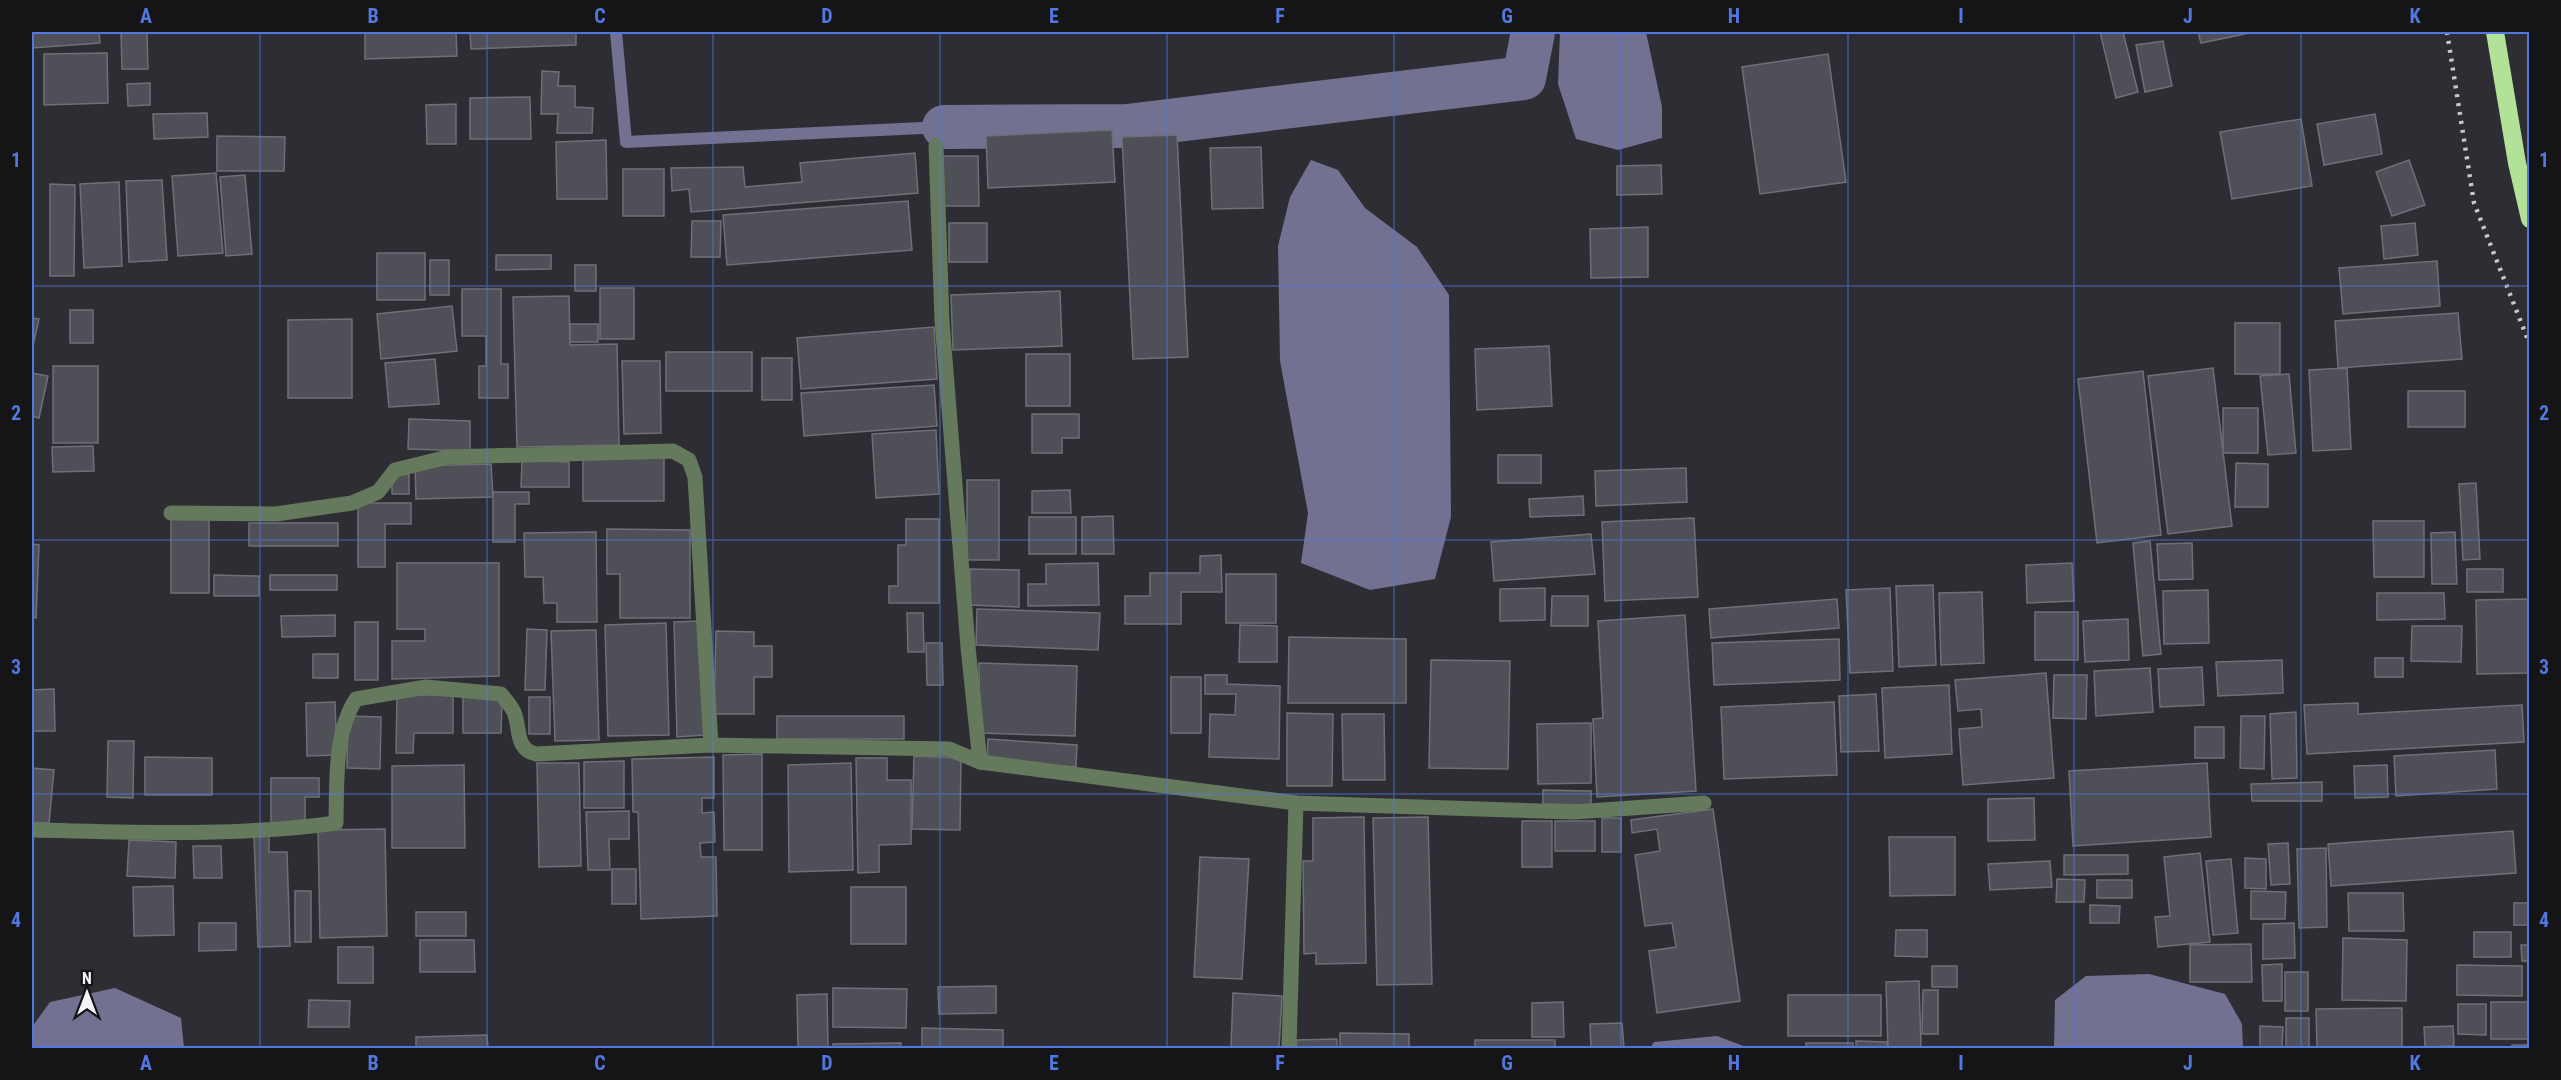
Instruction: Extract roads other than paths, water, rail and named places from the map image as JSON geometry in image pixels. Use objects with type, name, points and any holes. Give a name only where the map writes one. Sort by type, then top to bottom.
[{"type":"highway","points":[[2495,32],[2529,219]]},
{"type":"street","points":[[936,145],[942,321],[980,762]]},
{"type":"street","points":[[171,513],[276,514],[352,503],[378,492],[395,470],[448,457],[673,451],[689,460],[695,477],[711,745]]},
{"type":"street","points":[[32,830],[142,833],[288,829],[336,822],[337,776],[346,714],[356,699],[426,687],[501,694],[515,712],[522,746],[527,752],[536,754],[711,745],[949,749],[980,762],[1296,803],[1574,812],[1704,803]]},
{"type":"street","points":[[1289,1048],[1296,803]]},
{"type":"water","points":[[1560,32],[1646,32],[1662,107],[1662,138],[1618,150],[1576,139],[1558,84]]},
{"type":"water","points":[[1311,160],[1338,170],[1365,208],[1417,247],[1449,295],[1451,517],[1435,579],[1370,590],[1301,563],[1308,513],[1280,361],[1278,246],[1290,197]]},
{"type":"water","points":[[2149,974],[2225,994],[2242,1024],[2243,1048],[2054,1048],[2055,1000],[2086,976]]},
{"type":"water","points":[[115,988],[181,1018],[184,1048],[32,1048],[32,1027],[50,1002]]},
{"type":"water","points":[[1717,1036],[1749,1048],[1650,1048],[1654,1042]]},
{"type":"waterway","points":[[616,32],[626,142],[944,127]]},
{"type":"waterway","points":[[944,127],[1127,126],[1524,78],[1533,32]]},
{"type":"railway","points":[[2447,32],[2474,203],[2530,345]]}]
